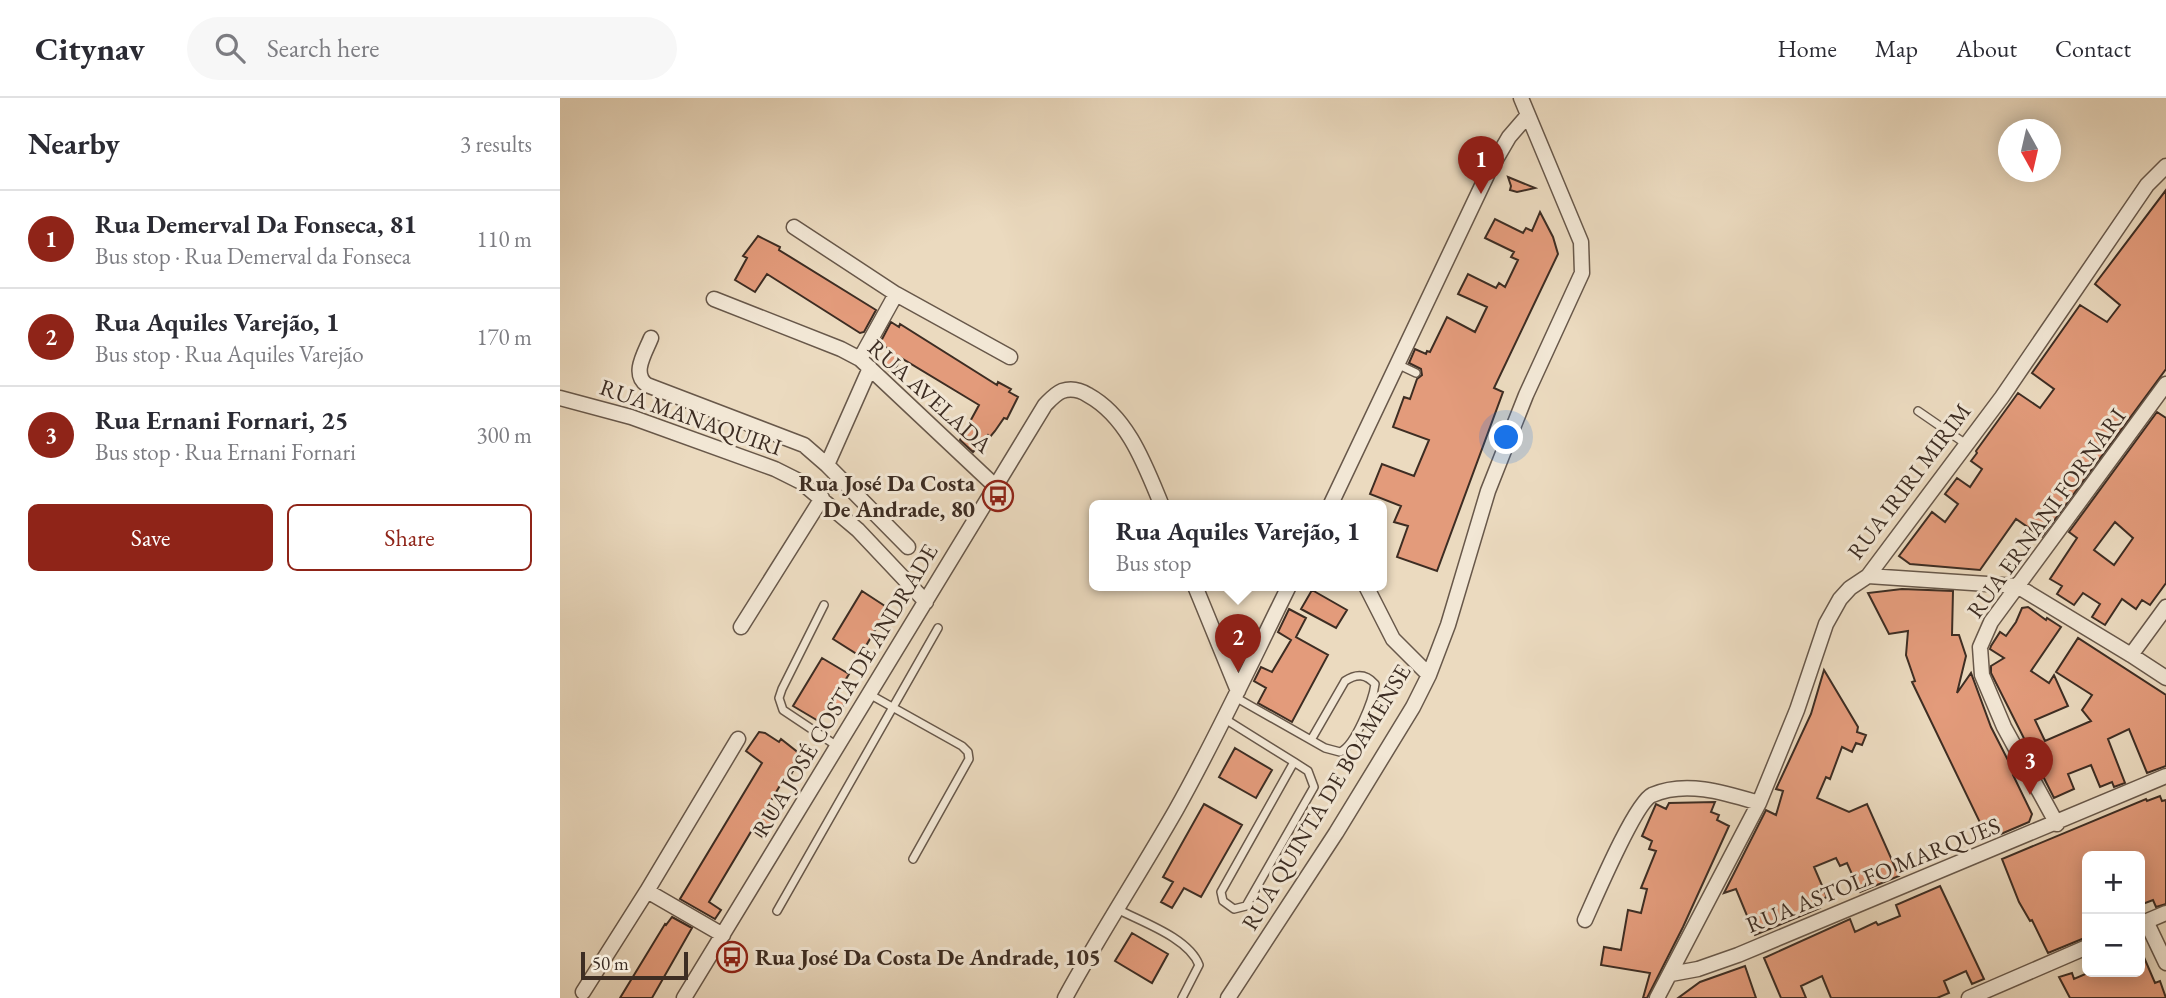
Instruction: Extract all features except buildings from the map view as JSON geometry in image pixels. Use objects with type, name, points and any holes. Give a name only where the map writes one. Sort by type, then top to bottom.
[{"type":"street","points":[[1333,500],[1488,173],[1509,137],[1528,114],[1521,98]]},
{"type":"street","name":"RUA QUINTA DE BOAMENSE","points":[[1228,998],[1336,833],[1413,707],[1429,675],[1448,625],[1488,491],[1526,395],[1583,273],[1581,242],[1528,114]]},
{"type":"street","name":"RUA IRIRI MIRIM","points":[[1657,998],[1759,803],[1797,710],[1826,624],[1840,599],[1850,588],[1868,576],[2002,397],[2147,185],[2166,166]]},
{"type":"street","points":[[794,227],[897,294],[1010,357]]},
{"type":"street","points":[[827,465],[865,363],[897,294]]},
{"type":"street","name":"RUA AVELADA","points":[[714,299],[841,349],[865,363],[995,486]]},
{"type":"street","points":[[650,338],[638,372],[641,381],[647,386],[804,445],[908,547]]},
{"type":"street","name":"RUA ERNANI FORNARI","points":[[2057,824],[2004,727],[1982,675],[1980,647],[1991,622],[2166,384]]},
{"type":"street","name":"RUA JOSÉ COSTA DE ANDRADE","points":[[684,998],[1045,405],[1065,390],[1080,390],[1109,409],[1131,438],[1159,500]]},
{"type":"street","name":"RUA MANAQUIRI","points":[[560,398],[631,417],[775,468],[801,482],[858,530],[926,602]]},
{"type":"street","points":[[741,627],[822,498]]},
{"type":"street","points":[[1868,576],[2017,586],[2166,678]]},
{"type":"street","points":[[1197,591],[1237,694]]},
{"type":"street","points":[[1065,998],[1175,812],[1225,719],[1287,591]]},
{"type":"street","points":[[1369,591],[1393,639],[1429,675]]},
{"type":"street","points":[[2131,654],[2166,607]]},
{"type":"street","points":[[583,992],[738,739]]},
{"type":"street","name":"RUA ASTOLFO MARQUES","points":[[1671,974],[1698,969],[1738,955],[2057,824],[2166,776]]},
{"type":"street","points":[[1585,919],[1632,822],[1650,796],[1675,789],[1703,789],[1759,803]]},
{"type":"street","points":[[647,891],[723,935]]},
{"type":"street","points":[[2145,922],[2166,913]]},
{"type":"street","points":[[2145,926],[2166,963]]},
{"type":"street","points":[[1969,998],[2082,949]]},
{"type":"lane","points":[[1397,364],[1416,373]]},
{"type":"lane","points":[[1918,411],[1966,444]]},
{"type":"lane","points":[[824,605],[779,698],[783,710],[838,746]]},
{"type":"lane","points":[[777,911],[938,628]]},
{"type":"lane","points":[[1237,694],[1311,740],[1325,748],[1340,752],[1350,746],[1374,695],[1375,684],[1370,678],[1352,676],[1345,681],[1311,740]]},
{"type":"lane","points":[[869,694],[962,746],[970,759],[913,859]]},
{"type":"lane","points":[[1225,719],[1294,762],[1308,771],[1314,787],[1246,906],[1234,909],[1223,901],[1221,892],[1294,762]]},
{"type":"lane","points":[[1116,909],[1183,944],[1195,955],[1199,965],[1182,998]]},
{"type":"place","name":"Rua Demerval Da Fonseca, 81","points":[[1481,194]]},
{"type":"place","name":"Rua José Da Costa De Andrade, 80","points":[[998,496]]},
{"type":"place","name":"Rua Aquiles Varejão, 1","points":[[1238,672]]},
{"type":"place","name":"Rua Ernani Fornari, 25","points":[[2030,795]]},
{"type":"place","name":"Rua José Da Costa De Andrade, 105","points":[[732,957]]}]
